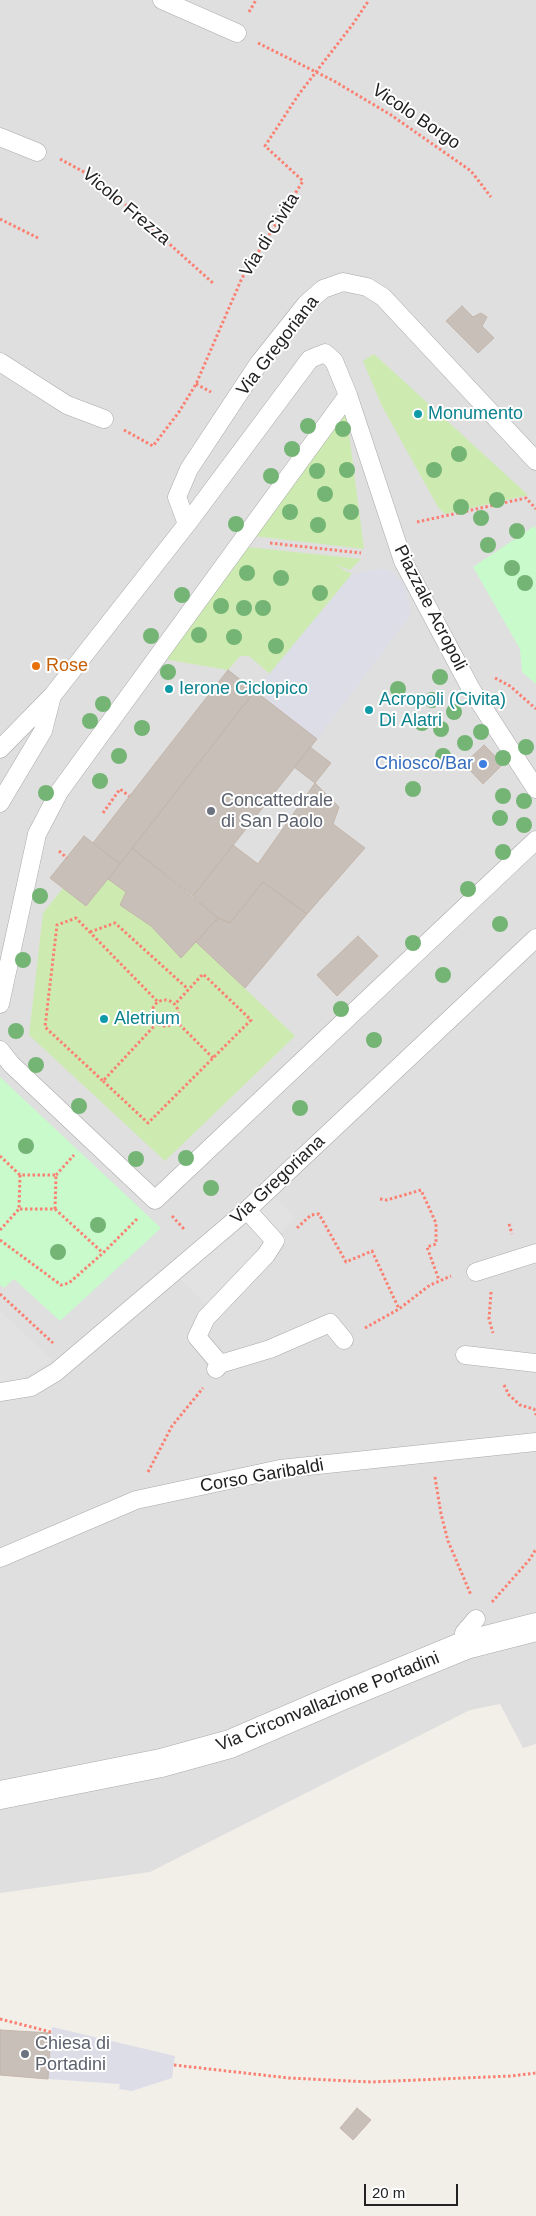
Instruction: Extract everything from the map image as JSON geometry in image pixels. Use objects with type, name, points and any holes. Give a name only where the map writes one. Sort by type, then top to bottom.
[{"type":"street","name":"Via Circonvallazione Portadini","points":[[0,1795],[161,1762],[230,1744],[344,1694],[466,1646],[536,1626]]},
{"type":"lane","points":[[162,0],[238,32]]},
{"type":"lane","points":[[0,137],[37,152]]},
{"type":"lane","name":"Via Gregoriana","points":[[187,524],[177,497],[189,469],[238,384],[259,364],[306,304],[323,289],[344,282],[367,287],[383,297],[536,461]]},
{"type":"lane","name":"Piazzale Acropoli","points":[[187,524],[310,359],[326,353],[334,361],[348,395],[403,561],[471,688],[536,789]]},
{"type":"lane","points":[[0,362],[67,405],[104,419]]},
{"type":"lane","points":[[0,1004],[37,834],[59,792],[348,395]]},
{"type":"lane","points":[[0,749],[52,696],[187,524]]},
{"type":"lane","points":[[0,803],[43,731],[52,696]]},
{"type":"lane","points":[[0,1050],[12,1064],[155,1200],[536,840]]},
{"type":"lane","name":"Via Gregoriana","points":[[0,1392],[31,1387],[56,1372],[247,1210],[536,938]]},
{"type":"lane","points":[[247,1210],[275,1241],[266,1255],[206,1318],[197,1337],[218,1366],[270,1349],[330,1323],[344,1340]]},
{"type":"lane","points":[[476,1272],[536,1254]]},
{"type":"lane","points":[[465,1355],[536,1363]]},
{"type":"lane","name":"Corso Garibaldi","points":[[0,1558],[136,1500],[280,1469],[536,1442]]},
{"type":"lane","points":[[466,1646],[464,1633],[476,1619]]},
{"type":"path","points":[[238,32],[316,73],[369,0]]},
{"type":"path","name":"Vicolo Borgo","points":[[316,73],[334,81],[407,126],[471,171],[491,197]]},
{"type":"path","name":"Via di Civita","points":[[104,419],[153,446],[180,412],[196,384],[242,278],[304,180],[265,146],[285,113],[316,73]]},
{"type":"path","name":"Vicolo Frezza","points":[[37,152],[55,157],[97,179],[214,284]]},
{"type":"path","points":[[0,219],[38,238]]},
{"type":"path","points":[[392,528],[526,498],[536,509]]},
{"type":"path","points":[[243,540],[361,553]]},
{"type":"path","points":[[510,686],[536,709]]},
{"type":"path","points":[[103,813],[120,789],[129,796]]},
{"type":"path","points":[[62,854],[66,858]]},
{"type":"path","points":[[158,1002],[76,918],[57,925],[45,1027],[148,1123],[251,1020],[203,974],[175,1004]]},
{"type":"path","points":[[90,932],[115,923],[188,989]]},
{"type":"path","points":[[167,1000],[175,1004],[178,1012],[176,1021],[167,1026],[157,1023],[152,1014],[158,1002],[167,1000]]},
{"type":"path","points":[[176,1021],[213,1058]]},
{"type":"path","points":[[103,1081],[157,1023]]},
{"type":"path","points":[[0,1156],[20,1175],[56,1175],[55,1209]]},
{"type":"path","points":[[0,1230],[19,1209],[20,1175]]},
{"type":"path","points":[[380,1199],[387,1200],[421,1190],[436,1223],[436,1244],[427,1247],[439,1280]]},
{"type":"path","points":[[0,1240],[61,1285],[69,1283],[103,1253],[55,1209],[19,1209]]},
{"type":"path","points":[[294,1231],[311,1216],[320,1214],[346,1262],[372,1251],[399,1308]]},
{"type":"path","points":[[344,1340],[399,1308],[439,1280],[476,1272]]},
{"type":"path","points":[[491,1289],[489,1319],[492,1332]]},
{"type":"path","points":[[0,1294],[57,1346]]},
{"type":"path","points":[[145,1477],[172,1426],[218,1366]]},
{"type":"path","points":[[502,1382],[509,1395],[520,1405],[534,1409],[536,1415]]},
{"type":"path","points":[[434,1470],[439,1506],[448,1541],[472,1598]]},
{"type":"path","points":[[505,1588],[530,1559],[536,1549]]},
{"type":"path","points":[[0,2020],[51,2032]]},
{"type":"path","points":[[174,2065],[289,2078],[371,2082],[511,2076],[536,2073]]},
{"type":"shaded area","points":[[0,0],[536,0],[536,1744],[523,1748],[500,1704],[470,1710],[150,1872],[0,1893]]},
{"type":"shaded area","points":[[383,569],[395,573],[404,585],[409,601],[410,616],[317,739],[255,691],[352,574]]},
{"type":"shaded area","points":[[268,1190],[296,1218],[207,1306],[174,1272]]},
{"type":"shaded area","points":[[0,1311],[53,1360],[17,1381],[0,1382]]},
{"type":"shaded area","points":[[52,2027],[175,2056],[172,2078],[132,2091],[119,2089],[120,2084],[48,2079]]},
{"type":"green space","points":[[374,354],[528,495],[445,514],[438,507],[382,406],[363,361]]},
{"type":"green space","points":[[346,410],[364,549],[253,536]]},
{"type":"green space","points":[[534,526],[536,529],[536,684],[522,672],[520,649],[473,567]]},
{"type":"green space","points":[[238,546],[361,559],[350,570],[333,564],[352,574],[270,674],[249,656],[240,656],[228,670],[157,658]]},
{"type":"green space","points":[[108,879],[126,892],[120,905],[151,926],[181,958],[196,942],[295,1036],[165,1161],[29,1035],[43,913],[63,888],[86,906]]},
{"type":"green space","points":[[0,1077],[161,1228],[60,1321],[14,1279],[4,1288],[0,1285]]},
{"type":"building","points":[[462,306],[473,317],[481,313],[487,317],[482,326],[494,338],[478,353],[446,321]]},
{"type":"building","points":[[228,670],[255,691],[120,864],[93,843]]},
{"type":"building","name":"Concattedrale di San Paolo","points":[[255,691],[317,739],[193,896],[132,848]]},
{"type":"building","name":"Chiosco/Bar","points":[[484,745],[503,764],[483,784],[464,764]]},
{"type":"building","points":[[310,747],[331,763],[315,783],[294,767]]},
{"type":"building","points":[[315,783],[339,807],[333,824],[365,848],[307,914],[263,882],[230,923],[218,918],[193,896],[233,845],[258,864]]},
{"type":"building","points":[[84,836],[120,864],[86,906],[50,878]]},
{"type":"building","points":[[132,848],[218,918],[181,958],[151,926],[120,905],[126,892],[108,879]]},
{"type":"building","points":[[263,882],[307,914],[245,988],[196,942],[218,918],[230,923]]},
{"type":"building","points":[[358,936],[378,956],[337,996],[317,975]]},
{"type":"building","name":"Chiesa di Portadini","points":[[0,2030],[51,2033],[48,2079],[0,2075]]},
{"type":"building","points":[[357,2108],[371,2120],[353,2140],[340,2128]]},
{"type":"place","name":"Monumento","points":[[418,414]]},
{"type":"place","name":"Rose","points":[[36,666]]},
{"type":"place","name":"Ierone Ciclopico","points":[[169,689]]},
{"type":"place","name":"Acropoli (Civita) Di Alatri","points":[[369,710]]},
{"type":"place","name":"Chiosco/Bar","points":[[483,764]]},
{"type":"place","name":"Concattedrale di San Paolo","points":[[211,811]]},
{"type":"place","name":"Aletrium","points":[[104,1019]]},
{"type":"place","name":"Chiesa di Portadini","points":[[25,2054]]}]
